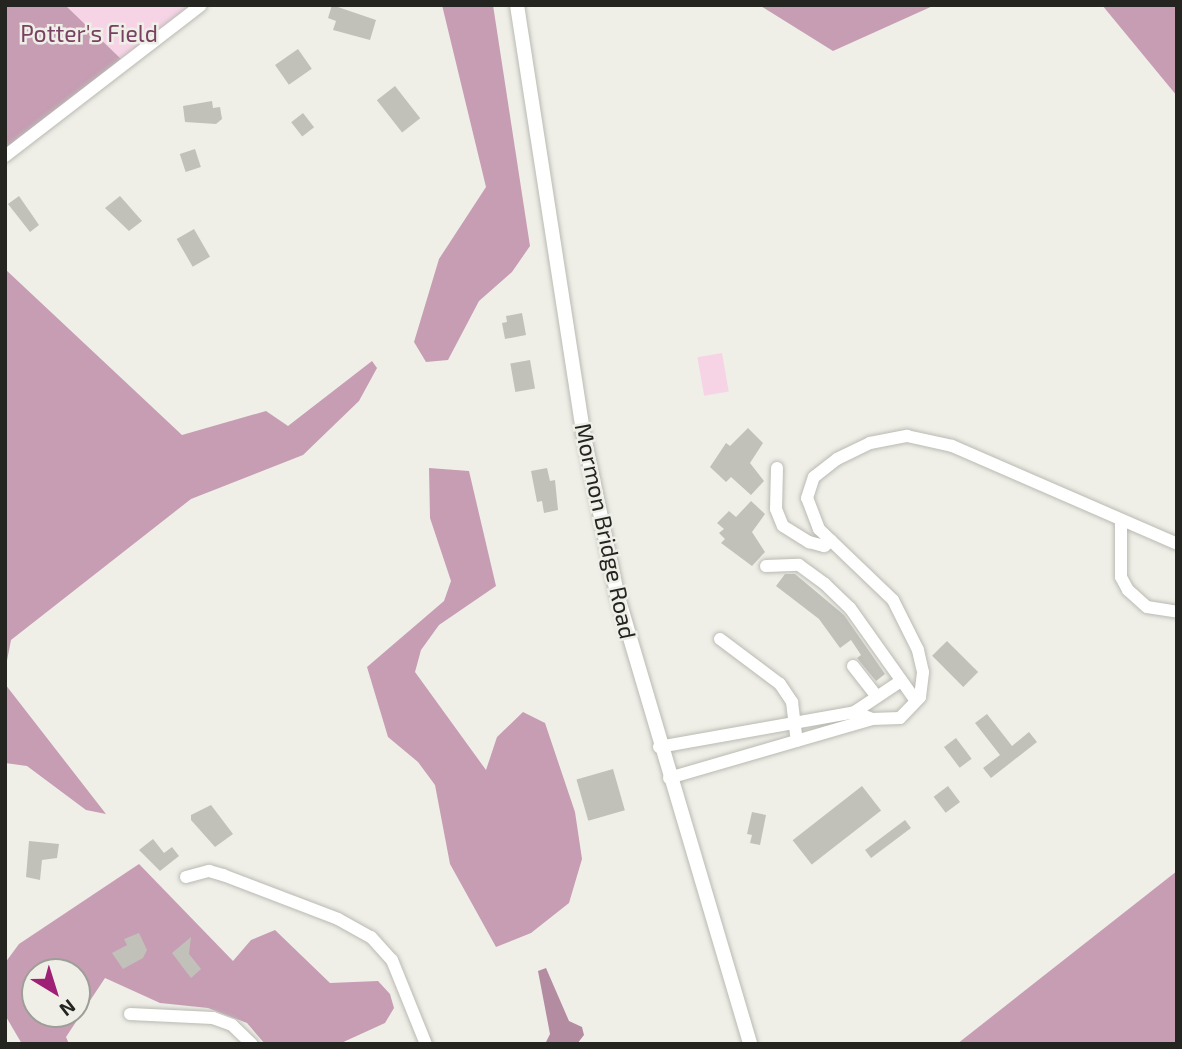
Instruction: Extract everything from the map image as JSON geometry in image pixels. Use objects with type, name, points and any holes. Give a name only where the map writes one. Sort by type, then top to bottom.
[{"type":"main road","name":"Mormon Bridge Road","points":[[517,5],[583,432],[617,594],[659,747],[750,1044]]},
{"type":"street","points":[[5,156],[201,5]]},
{"type":"street","points":[[669,778],[872,719],[900,718],[916,701],[923,673],[918,649],[893,600],[819,529],[807,498],[814,477],[836,459],[870,443],[906,436],[952,446],[1121,523],[1177,544]]},
{"type":"street","points":[[777,468],[776,509],[783,526],[809,542],[824,546],[831,541]]},
{"type":"street","points":[[1121,523],[1121,577],[1128,590],[1147,607],[1177,612]]},
{"type":"street","points":[[766,566],[800,565],[825,584],[850,608],[916,701]]},
{"type":"street","points":[[720,639],[780,684],[792,702],[797,741]]},
{"type":"street","points":[[853,666],[877,696]]},
{"type":"street","points":[[659,747],[853,713],[901,681]]},
{"type":"street","points":[[853,713],[872,719]]},
{"type":"street","points":[[186,877],[209,871],[371,937],[392,960],[426,1044]]},
{"type":"street","points":[[130,1014],[213,1018],[232,1025],[251,1044]]},
{"type":"green space","name":"Potter's Field","points":[[5,5],[191,5],[121,59]]},
{"type":"green space","points":[[5,5],[65,5],[121,59],[5,149]]},
{"type":"green space","points":[[442,5],[493,5],[530,246],[512,272],[479,301],[448,360],[426,362],[414,342],[439,259],[486,187]]},
{"type":"green space","points":[[759,5],[935,5],[833,51]]},
{"type":"green space","points":[[1102,5],[1177,5],[1177,96]]},
{"type":"green space","points":[[5,269],[182,435],[266,411],[288,426],[372,361],[377,368],[359,401],[303,455],[191,499],[11,640],[5,671]]},
{"type":"green space","points":[[722,353],[729,391],[704,396],[697,357]]},
{"type":"green space","points":[[429,468],[469,471],[496,586],[439,625],[421,650],[415,672],[486,770],[497,737],[523,712],[545,723],[575,812],[582,859],[569,903],[531,933],[496,947],[450,864],[435,785],[418,762],[388,737],[367,667],[444,601],[451,581],[430,518]]},
{"type":"green space","points":[[5,684],[106,814],[86,810],[27,766],[5,763]]},
{"type":"green space","points":[[139,864],[233,961],[251,940],[275,930],[330,983],[378,981],[390,994],[394,1008],[385,1023],[339,1044],[265,1044],[247,1023],[208,1008],[160,1003],[105,978],[91,999],[91,958],[21,958],[21,1028],[72,1028],[66,1037],[69,1044],[22,1044],[5,1015],[5,963],[19,944]]},
{"type":"green space","points":[[1177,871],[1177,1044],[957,1044]]},
{"type":"shaded area","points":[[546,968],[569,1021],[582,1027],[584,1035],[577,1044],[546,1042],[550,1034],[538,971]]},
{"type":"building","points":[[332,5],[376,20],[370,40],[333,30],[336,21],[328,18]]},
{"type":"building","points":[[298,49],[312,69],[289,85],[275,65]]},
{"type":"building","points":[[395,86],[420,118],[402,132],[377,100]]},
{"type":"building","points":[[212,101],[213,108],[220,107],[222,119],[216,124],[185,122],[183,106]]},
{"type":"building","points":[[303,113],[314,127],[302,136],[291,122]]},
{"type":"building","points":[[195,149],[201,167],[186,172],[180,154]]},
{"type":"building","points":[[19,196],[39,225],[30,232],[8,204]]},
{"type":"building","points":[[120,196],[142,221],[129,231],[105,208]]},
{"type":"building","points":[[194,229],[210,257],[193,267],[177,239]]},
{"type":"building","points":[[522,313],[526,335],[505,339],[502,323],[507,322],[506,316]]},
{"type":"building","points":[[530,360],[535,389],[515,392],[510,363]]},
{"type":"building","points":[[748,428],[763,443],[750,463],[764,481],[751,495],[731,477],[726,482],[710,467],[726,443],[730,446]]},
{"type":"building","points":[[547,468],[550,481],[555,480],[558,510],[544,513],[542,501],[537,502],[531,471]]},
{"type":"building","points":[[751,501],[765,514],[752,532],[765,552],[752,566],[721,543],[725,539],[719,533],[724,529],[717,523],[729,511],[736,517]]},
{"type":"building","points":[[785,574],[795,574],[844,615],[885,674],[876,681],[857,658],[861,655],[851,640],[840,648],[819,619],[776,586]]},
{"type":"building","points":[[947,641],[978,672],[963,687],[932,656]]},
{"type":"building","points":[[987,714],[1012,746],[1029,732],[1037,742],[991,778],[983,768],[1000,755],[975,723]]},
{"type":"building","points":[[956,738],[972,759],[960,768],[944,747]]},
{"type":"building","points":[[613,769],[625,810],[588,821],[576,779]]},
{"type":"building","points":[[862,786],[881,810],[812,865],[793,840]]},
{"type":"building","points":[[948,786],[960,802],[946,813],[934,797]]},
{"type":"building","points":[[211,805],[233,834],[215,847],[191,820],[191,815]]},
{"type":"building","points":[[752,812],[766,815],[760,845],[750,843],[752,835],[747,834]]},
{"type":"building","points":[[905,820],[911,828],[871,858],[865,850]]},
{"type":"building","points":[[153,839],[164,853],[172,847],[179,856],[160,871],[139,850]]},
{"type":"building","points":[[29,841],[59,844],[57,858],[42,860],[40,880],[26,877]]},
{"type":"building","points":[[139,933],[147,950],[143,958],[123,969],[112,953],[127,945],[124,939]]},
{"type":"building","points":[[191,937],[189,954],[201,969],[191,978],[172,953]]}]
